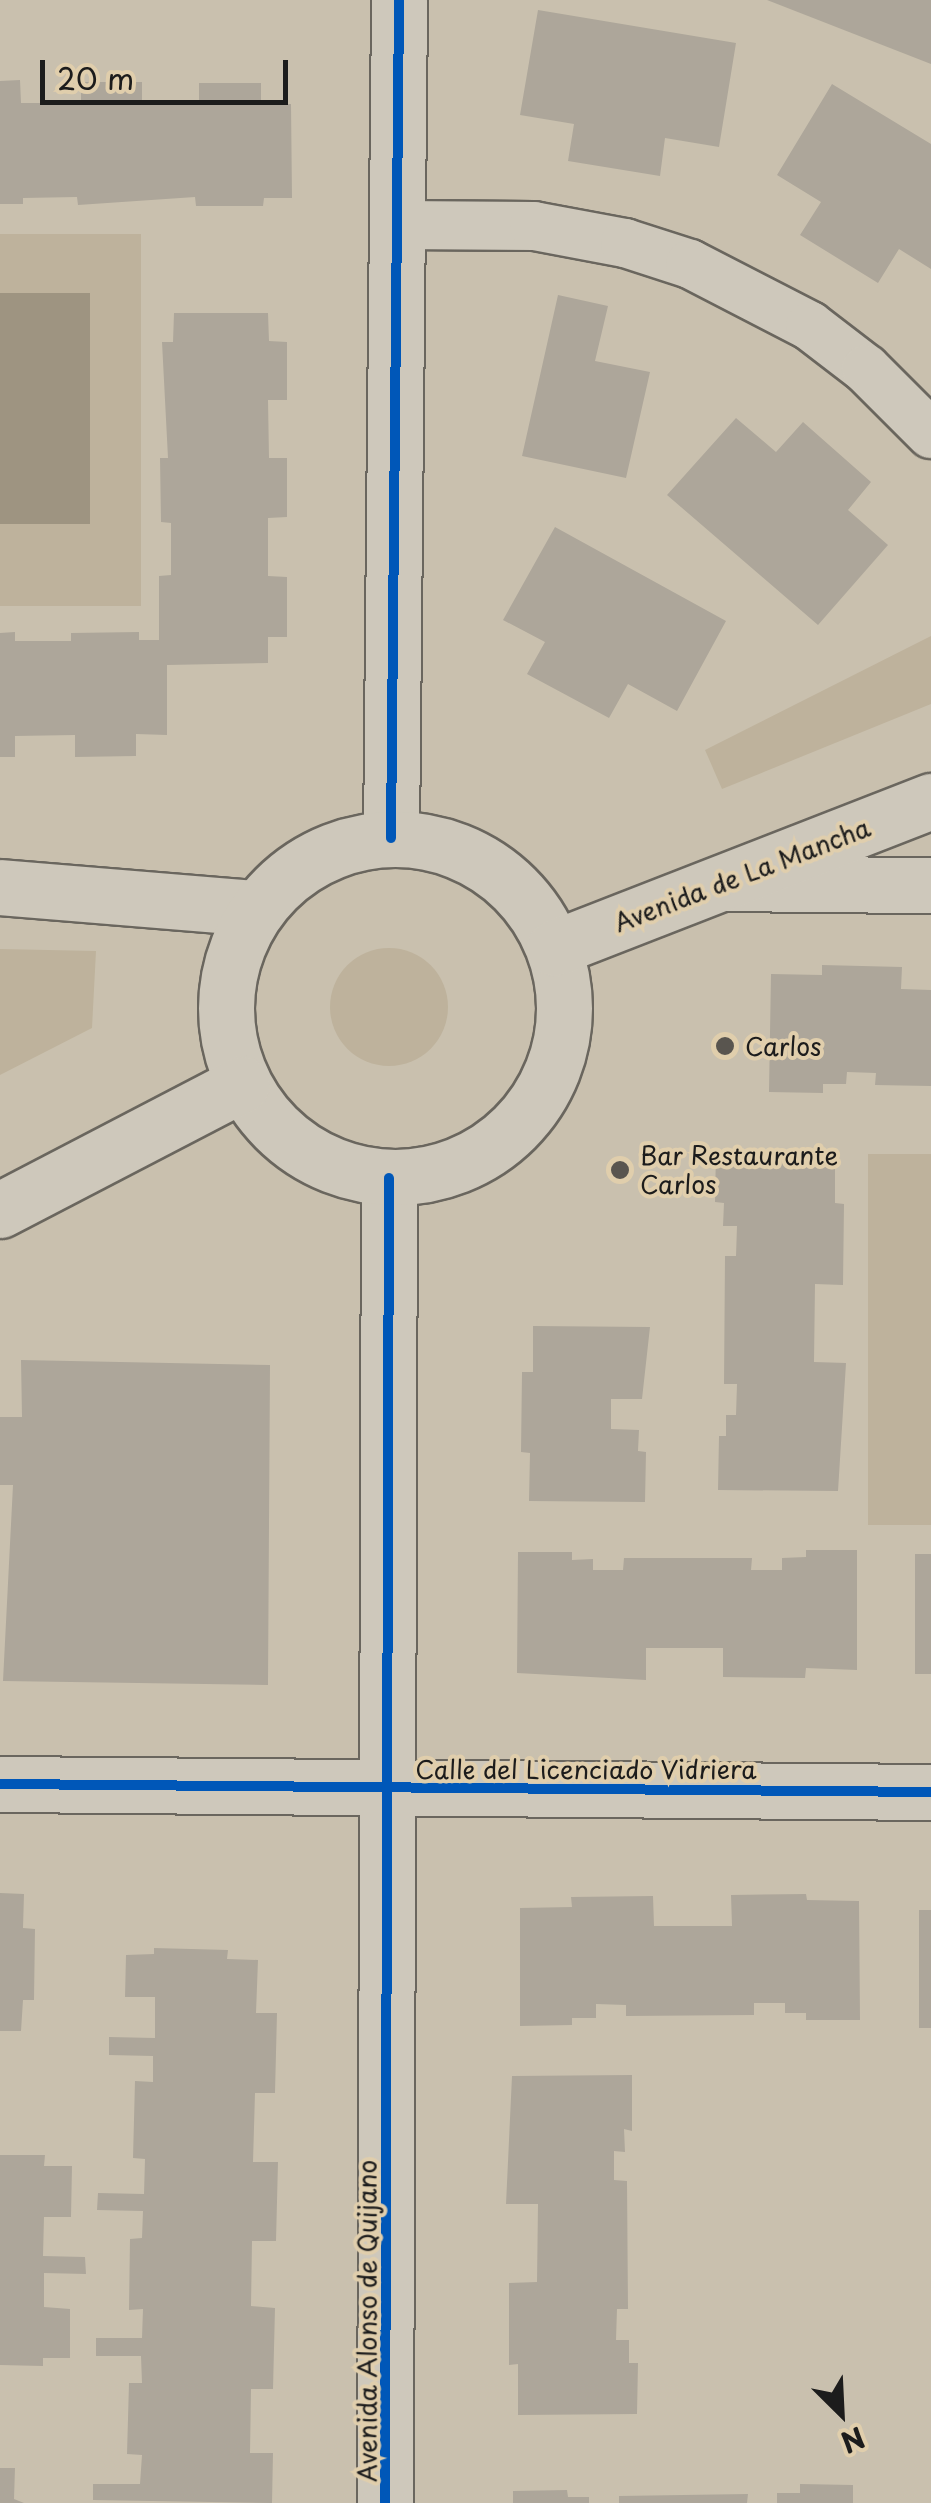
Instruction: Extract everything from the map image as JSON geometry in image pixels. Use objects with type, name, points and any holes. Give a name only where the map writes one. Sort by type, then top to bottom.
[{"type":"street","points":[[391,838],[400,0]]},
{"type":"street","name":"Avenida de La Mancha","points":[[554,948],[931,801]]},
{"type":"street","points":[[391,838],[434,842],[476,858],[512,884],[540,918],[554,948],[566,1004],[543,1092],[515,1128],[478,1157],[436,1173],[390,1178],[344,1170],[303,1151],[267,1122],[242,1084],[225,1024],[230,964],[256,908],[316,858],[391,838]]},
{"type":"street","points":[[722,883],[931,885]]},
{"type":"street","points":[[0,887],[256,908]]},
{"type":"street","points":[[0,1210],[242,1084]]},
{"type":"street","name":"Avenida Alonso de Quijano","points":[[385,2503],[390,1178]]},
{"type":"street","name":"Calle del Licenciado Vidriera","points":[[0,1784],[931,1792]]},
{"type":"lane","points":[[399,225],[534,226],[624,243],[690,264],[810,326],[866,369],[931,434]]},
{"type":"shaded area","points":[[0,234],[141,234],[141,606],[0,606]]},
{"type":"shaded area","points":[[0,293],[90,293],[90,524],[0,524]]},
{"type":"shaded area","points":[[931,636],[931,704],[722,789],[705,750]]},
{"type":"shaded area","points":[[389,948],[412,952],[431,965],[444,984],[448,1007],[444,1030],[431,1049],[412,1062],[389,1066],[366,1062],[347,1049],[334,1030],[330,1007],[334,984],[347,965],[366,952]]},
{"type":"shaded area","points":[[0,949],[96,951],[92,1028],[0,1075]]},
{"type":"shaded area","points":[[868,1154],[931,1154],[931,1525],[868,1525]]},
{"type":"building","points":[[767,0],[931,0],[931,64]]},
{"type":"building","points":[[538,10],[736,43],[719,147],[665,138],[660,176],[568,161],[574,124],[520,115]]},
{"type":"building","points":[[20,80],[21,103],[81,103],[81,82],[142,82],[142,103],[199,103],[199,83],[261,83],[261,104],[291,104],[292,198],[264,198],[263,206],[196,206],[195,197],[78,205],[77,197],[23,198],[23,204],[0,204],[0,81]]},
{"type":"building","points":[[832,84],[931,144],[931,269],[899,249],[878,283],[800,235],[821,202],[777,175]]},
{"type":"building","points":[[558,295],[608,306],[595,361],[650,372],[626,478],[522,456]]},
{"type":"building","points":[[174,313],[268,313],[269,341],[287,342],[287,400],[268,400],[269,458],[287,458],[287,517],[268,518],[268,576],[287,577],[287,637],[268,637],[268,663],[167,665],[167,735],[136,734],[136,756],[75,757],[75,735],[15,736],[15,757],[0,757],[0,633],[15,632],[15,641],[71,641],[71,633],[139,632],[139,640],[159,640],[159,576],[171,575],[171,523],[161,522],[160,458],[168,458],[162,342],[173,342]]},
{"type":"building","points":[[736,418],[776,452],[803,422],[871,482],[848,510],[888,545],[818,625],[667,495]]},
{"type":"building","points":[[555,527],[726,621],[677,711],[628,684],[609,718],[527,674],[545,642],[503,620]]},
{"type":"building","points":[[822,965],[902,967],[901,989],[931,990],[931,1086],[875,1085],[876,1073],[847,1072],[846,1084],[823,1084],[823,1093],[769,1092],[771,974],[822,975]]},
{"type":"building","points":[[716,1151],[835,1151],[835,1203],[844,1204],[843,1285],[815,1284],[814,1362],[846,1363],[838,1491],[718,1490],[719,1436],[726,1436],[726,1415],[736,1415],[737,1384],[724,1384],[725,1256],[736,1256],[737,1226],[723,1226],[724,1203],[715,1202]]},
{"type":"building","points":[[533,1326],[650,1327],[642,1399],[611,1399],[611,1429],[639,1430],[638,1451],[646,1452],[645,1502],[529,1501],[530,1453],[521,1452],[522,1372],[533,1372]]},
{"type":"building","points":[[21,1360],[270,1365],[268,1685],[3,1681],[13,1485],[0,1485],[0,1417],[22,1417]]},
{"type":"building","points":[[806,1550],[857,1550],[857,1670],[806,1668],[805,1678],[723,1677],[723,1648],[646,1648],[646,1680],[517,1673],[518,1552],[572,1552],[572,1560],[593,1559],[593,1570],[623,1570],[624,1558],[752,1558],[751,1570],[782,1570],[782,1558],[806,1557]]},
{"type":"building","points":[[915,1554],[931,1554],[931,1674],[915,1674]]},
{"type":"building","points":[[0,1893],[24,1894],[23,1928],[35,1929],[34,2000],[23,2000],[21,2031],[0,2031]]},
{"type":"building","points":[[806,1894],[807,1900],[859,1901],[860,2020],[806,2020],[806,2013],[785,2013],[785,2003],[754,2003],[754,2015],[626,2016],[626,2005],[596,2004],[596,2018],[572,2018],[572,2025],[520,2026],[520,1908],[572,1907],[571,1897],[653,1896],[654,1926],[732,1926],[731,1895]]},
{"type":"building","points":[[919,1910],[931,1910],[931,2028],[919,2028]]},
{"type":"building","points":[[154,1948],[228,1950],[227,1959],[258,1960],[256,2013],[277,2013],[275,2093],[255,2093],[253,2162],[278,2162],[276,2241],[252,2241],[251,2306],[275,2308],[273,2389],[251,2389],[250,2453],[273,2453],[272,2503],[93,2500],[93,2484],[140,2484],[142,2455],[127,2454],[129,2383],[142,2383],[141,2356],[96,2356],[96,2338],[142,2338],[143,2309],[129,2310],[130,2239],[142,2238],[143,2211],[97,2210],[98,2193],[144,2194],[145,2159],[133,2158],[135,2081],[153,2082],[153,2056],[109,2055],[109,2037],[155,2038],[155,1997],[125,1997],[126,1955],[154,1954]]},
{"type":"building","points":[[632,2075],[632,2131],[624,2129],[625,2152],[614,2151],[614,2180],[627,2181],[628,2309],[617,2309],[616,2340],[629,2340],[629,2363],[638,2363],[637,2414],[518,2415],[518,2364],[509,2365],[509,2283],[537,2282],[538,2204],[506,2204],[512,2076]]},
{"type":"building","points":[[0,2155],[45,2155],[44,2166],[72,2166],[71,2217],[44,2217],[43,2256],[85,2257],[86,2274],[44,2273],[44,2307],[70,2309],[70,2358],[43,2358],[43,2366],[0,2365]]},
{"type":"building","points":[[0,2468],[15,2468],[14,2499],[24,2503],[0,2503]]},
{"type":"building","points":[[800,2484],[853,2485],[853,2503],[777,2503],[777,2493],[800,2493]]},
{"type":"building","points":[[567,2490],[568,2497],[589,2497],[589,2503],[513,2503],[513,2491]]},
{"type":"building","points":[[748,2494],[747,2503],[619,2503],[619,2496]]},
{"type":"cycle path","points":[[391,838],[399,0]]},
{"type":"cycle path","points":[[385,2503],[389,1178]]},
{"type":"cycle path","points":[[0,1784],[931,1792]]},
{"type":"place","name":"Carlos","points":[[725,1046]]},
{"type":"place","name":"Bar Restaurante Carlos","points":[[620,1170]]}]
